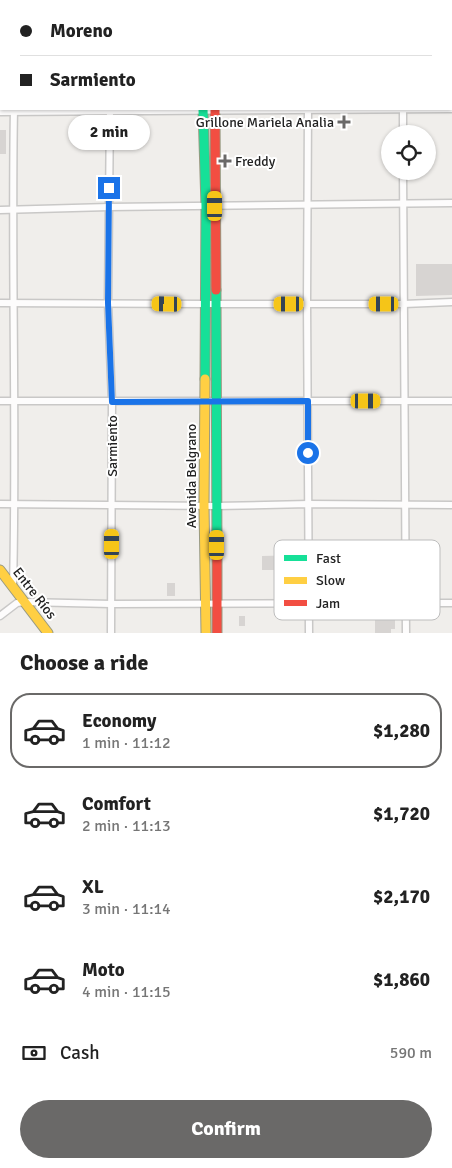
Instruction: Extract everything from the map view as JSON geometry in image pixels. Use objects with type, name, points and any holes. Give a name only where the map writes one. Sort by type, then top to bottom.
[{"type":"street","points":[[0,112],[14,110],[215,110]]},
{"type":"street","points":[[13,587],[15,504],[14,110]]},
{"type":"street","name":"Sarmiento","points":[[110,110],[108,303],[112,402],[111,633]]},
{"type":"street","name":"Avenida Belgrano","points":[[204,110],[211,206]]},
{"type":"street","name":"Avenida Belgrano","points":[[215,110],[211,206],[211,304],[216,401],[217,633]]},
{"type":"street","points":[[308,110],[309,540]]},
{"type":"street","points":[[403,110],[403,125]]},
{"type":"street","points":[[403,180],[406,540]]},
{"type":"street","points":[[0,210],[452,203]]},
{"type":"street","points":[[0,302],[404,304],[452,302]]},
{"type":"street","name":"Avenida Belgrano","points":[[206,633],[205,401],[211,304]]},
{"type":"street","points":[[0,401],[452,401]]},
{"type":"street","points":[[0,504],[204,506],[309,504],[452,505]]},
{"type":"street","name":"Entre Ríos","points":[[0,570],[48,633]]},
{"type":"street","points":[[0,616],[17,603],[25,602],[111,604],[274,603]]},
{"type":"street","points":[[309,620],[309,633]]},
{"type":"street","points":[[406,620],[406,633]]},
{"type":"building","points":[[0,130],[6,130],[6,154],[0,154]]},
{"type":"building","points":[[416,264],[452,264],[452,295],[416,296]]},
{"type":"building","points":[[262,556],[274,556],[274,570],[262,570]]},
{"type":"building","points":[[167,583],[175,583],[175,596],[167,596]]},
{"type":"building","points":[[239,616],[245,616],[245,626],[239,626]]},
{"type":"building","points":[[375,620],[395,620],[395,629],[391,629],[391,633],[375,633]]},
{"type":"traffic: fast","points":[[203,110],[206,206],[205,379]]},
{"type":"traffic: fast","points":[[216,290],[217,553]]},
{"type":"traffic: slow","points":[[205,379],[206,633]]},
{"type":"traffic: slow","points":[[0,570],[48,633]]},
{"type":"traffic: jam","points":[[215,110],[216,290]]},
{"type":"traffic: jam","points":[[217,553],[217,633]]},
{"type":"place","name":"Grillone Mariela Analia","points":[[344,122]]},
{"type":"place","name":"Freddy","points":[[225,161]]},
{"type":"route","points":[[109,188],[108,303],[112,402],[308,401],[308,453]]}]
